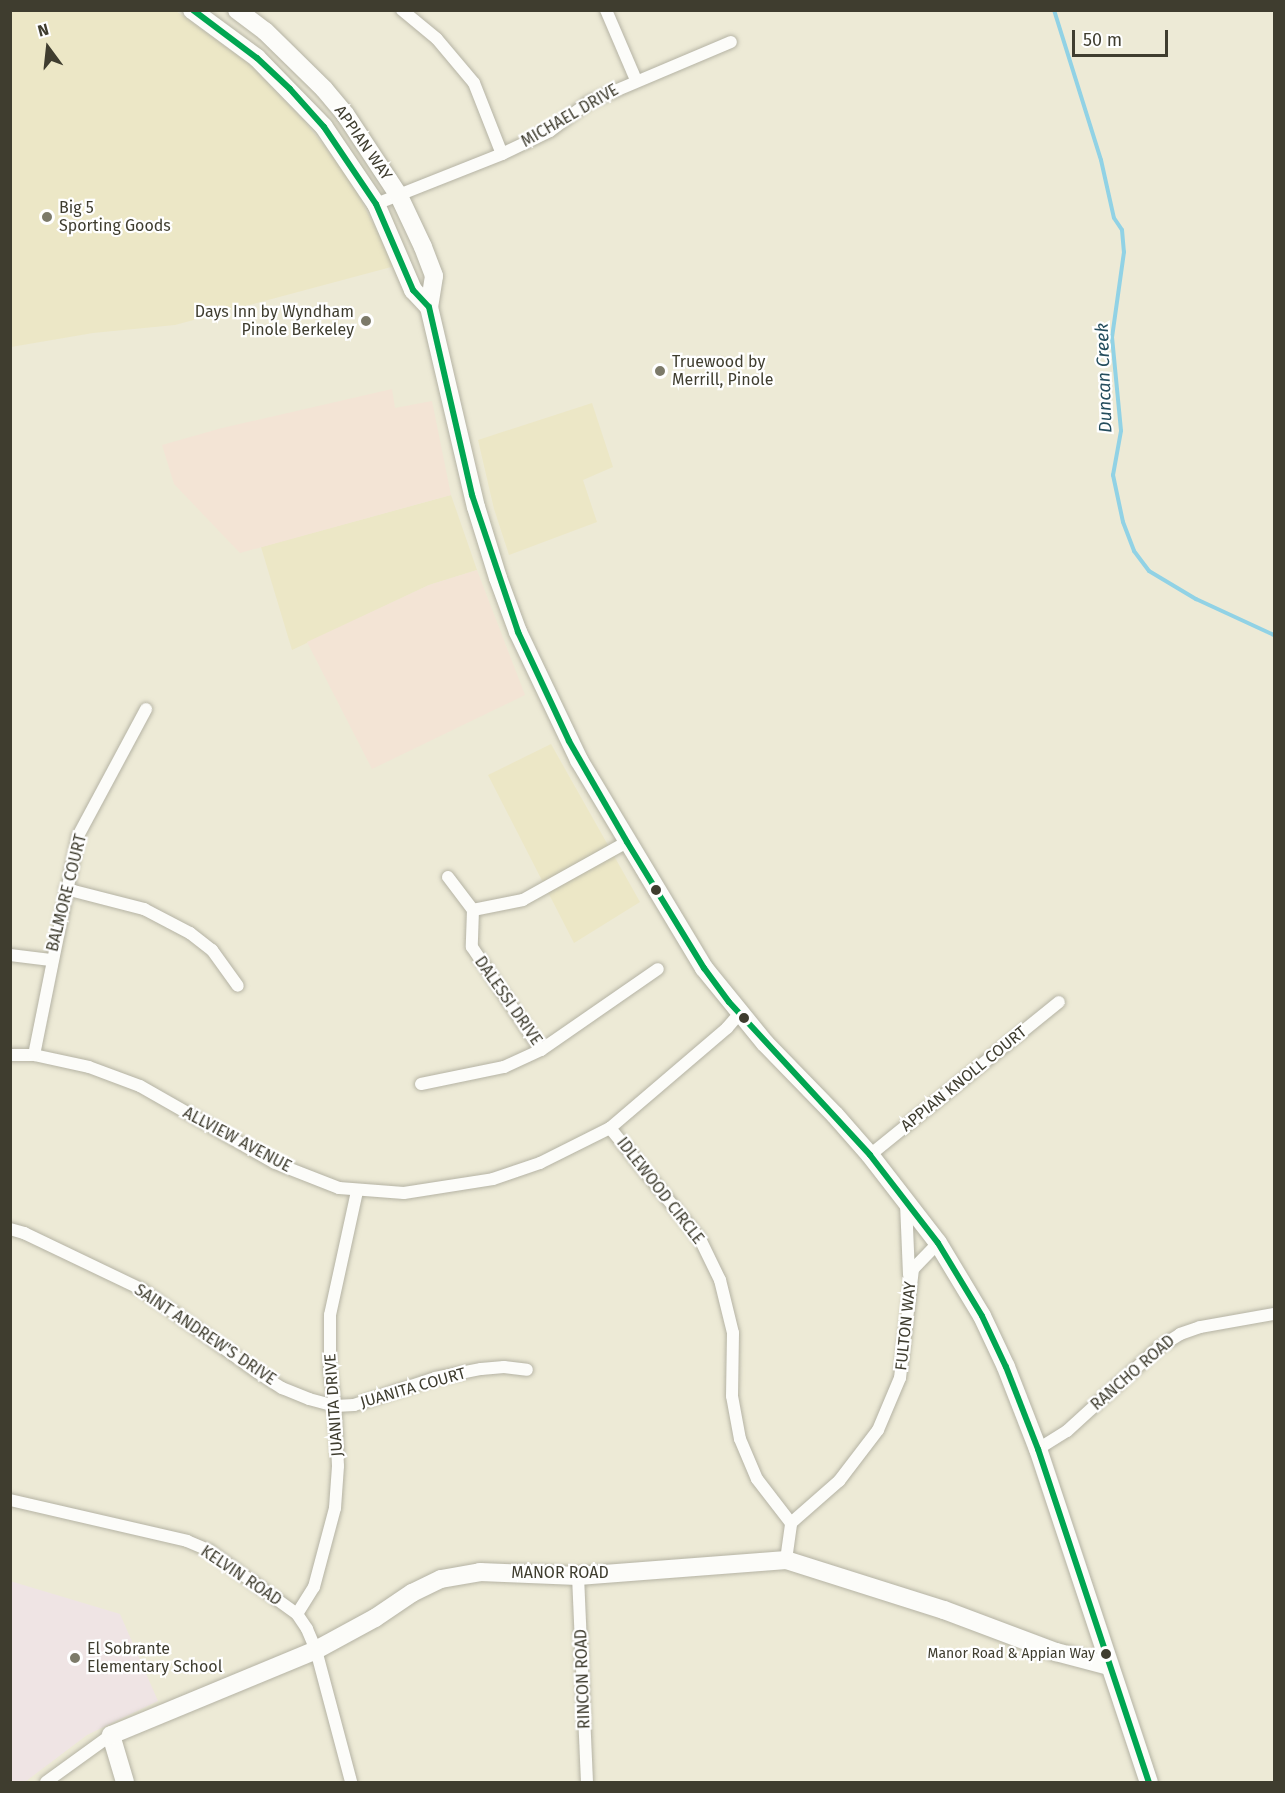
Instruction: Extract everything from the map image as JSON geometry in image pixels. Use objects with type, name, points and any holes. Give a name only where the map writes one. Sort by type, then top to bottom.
[{"type":"main road","name":"APPIAN WAY","points":[[192,10],[257,58],[290,89],[324,128],[376,204],[413,290],[429,308]]},
{"type":"main road","name":"APPIAN WAY","points":[[237,10],[265,31],[324,88],[369,146],[399,196],[435,276],[429,308],[468,480],[498,579],[523,642],[569,741],[704,968],[739,1014],[870,1155],[938,1243],[958,1273],[1006,1367],[1038,1449],[1149,1782]]},
{"type":"main road","name":"MANOR ROAD","points":[[111,1735],[316,1650],[375,1618],[412,1593],[441,1579],[480,1572],[578,1576],[786,1560],[944,1610],[1056,1652],[1109,1666]]},
{"type":"main road","points":[[111,1735],[125,1782]]},
{"type":"street","points":[[402,10],[437,39],[474,83],[502,154]]},
{"type":"street","points":[[606,10],[636,80]]},
{"type":"street","name":"MICHAEL DRIVE","points":[[376,204],[502,154],[550,131],[588,102],[731,42]]},
{"type":"street","name":"BALMORE COURT","points":[[34,1055],[51,960],[78,837],[146,709]]},
{"type":"street","points":[[448,877],[473,910],[523,900],[627,842]]},
{"type":"street","points":[[66,889],[144,909],[190,933],[212,950],[238,986]]},
{"type":"street","name":"DALESSI DRIVE","points":[[473,910],[472,947],[541,1050],[658,969]]},
{"type":"street","points":[[10,955],[51,960]]},
{"type":"street","name":"APPIAN KNOLL COURT","points":[[870,1155],[1059,1002]]},
{"type":"street","name":"ALLVIEW AVENUE","points":[[10,1054],[34,1055],[89,1067],[140,1086],[275,1163],[339,1188],[405,1193],[493,1179],[540,1163],[610,1128],[727,1028],[739,1014]]},
{"type":"street","points":[[421,1084],[504,1067],[541,1050]]},
{"type":"street","name":"IDLEWOOD CIRCLE","points":[[610,1128],[700,1239],[720,1280],[733,1333],[732,1396],[740,1439],[758,1479],[791,1523]]},
{"type":"street","name":"JUANITA DRIVE","points":[[297,1614],[314,1587],[335,1508],[338,1466],[335,1406],[330,1370],[330,1315],[357,1191]]},
{"type":"street","points":[[906,1201],[909,1284]]},
{"type":"street","name":"SAINT ANDREW'S DRIVE","points":[[10,1229],[24,1233],[141,1289],[282,1388],[335,1406]]},
{"type":"street","name":"FULTON WAY","points":[[791,1523],[839,1481],[878,1430],[900,1378],[909,1284],[918,1261],[938,1243]]},
{"type":"street","name":"RANCHO ROAD","points":[[1038,1449],[1067,1431],[1158,1348],[1180,1334],[1200,1327],[1275,1314]]},
{"type":"street","name":"JUANITA COURT","points":[[335,1406],[354,1405],[435,1378],[481,1369],[504,1367],[527,1370]]},
{"type":"street","name":"KELVIN ROAD","points":[[10,1500],[187,1541],[210,1551],[297,1614],[307,1629],[316,1650],[351,1782]]},
{"type":"street","points":[[786,1560],[791,1523]]},
{"type":"street","name":"RINCON ROAD","points":[[578,1576],[587,1782]]},
{"type":"street","name":"MANOR ROAD","points":[[46,1782],[111,1735]]},
{"type":"shaded area","points":[[11,11],[176,11],[249,64],[305,122],[350,179],[395,266],[175,325],[93,333],[11,347]]},
{"type":"shaded area","points":[[392,389],[395,408],[432,401],[451,495],[240,553],[174,484],[162,445],[222,428]]},
{"type":"shaded area","points":[[592,403],[613,467],[583,480],[597,522],[509,555],[494,509],[478,440]]},
{"type":"shaded area","points":[[451,495],[477,570],[429,585],[292,650],[261,547]]},
{"type":"shaded area","points":[[477,570],[525,695],[372,769],[307,642],[429,585]]},
{"type":"shaded area","points":[[551,744],[640,902],[574,943],[488,775]]},
{"type":"shaded area","name":"El Sobrante Elementary School","points":[[10,1581],[120,1614],[158,1701],[87,1735],[25,1782],[11,1782]]},
{"type":"waterway","name":"Duncan Creek","points":[[1054,10],[1101,160],[1114,218],[1122,230],[1124,252],[1112,337],[1121,431],[1113,475],[1123,522],[1134,551],[1149,571],[1196,599],[1274,635]]},
{"type":"transit line","points":[[193,10],[257,58],[290,89],[324,127],[376,204],[413,290],[429,307],[472,495],[518,632],[569,741],[627,842],[704,968],[729,1002],[870,1155],[938,1243],[982,1316],[1006,1367],[1038,1449],[1149,1782]]},
{"type":"place","name":"Big 5 Sporting Goods","points":[[47,217]]},
{"type":"place","name":"Days Inn by Wyndham Pinole Berkeley","points":[[366,321]]},
{"type":"place","name":"Truewood by Merrill, Pinole","points":[[660,371]]},
{"type":"place","name":"Manor Road & Appian Way","points":[[1106,1654]]},
{"type":"place","name":"El Sobrante Elementary School","points":[[75,1658]]}]
